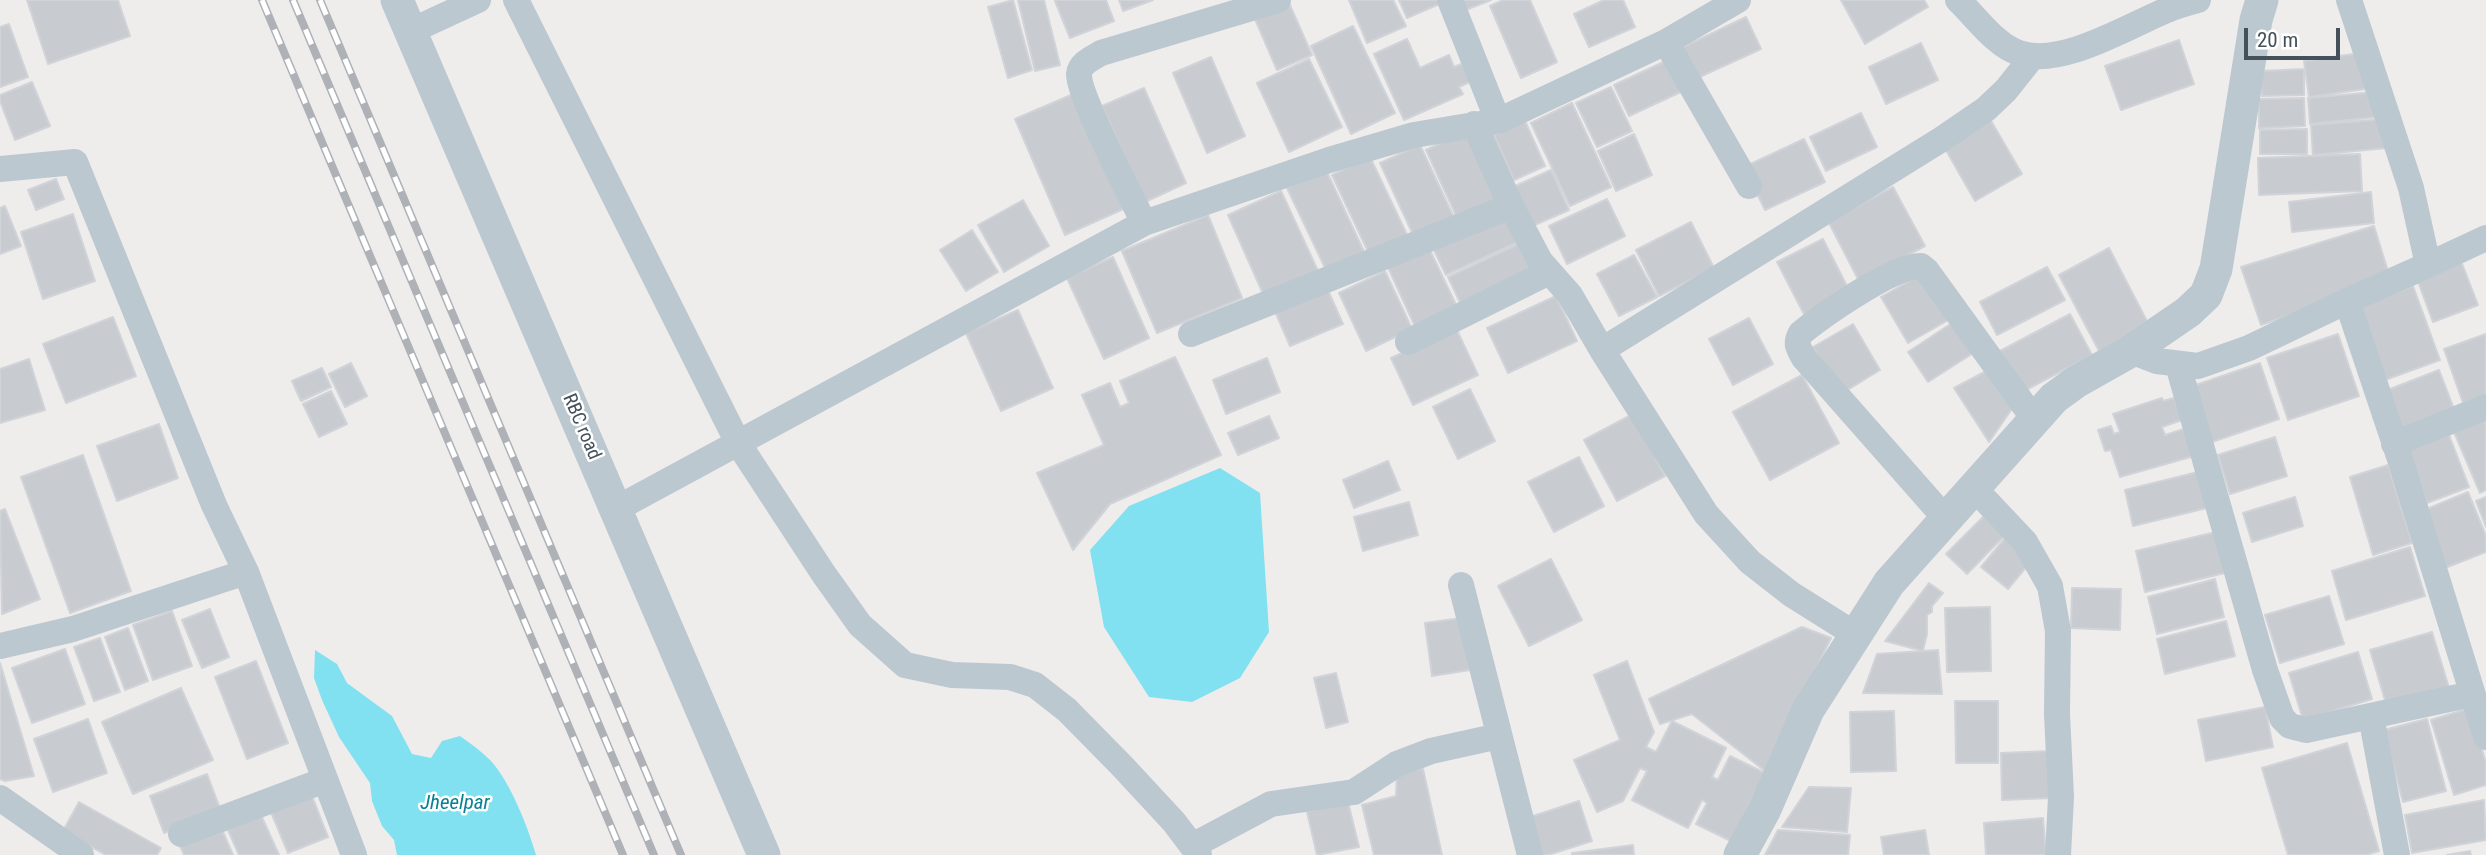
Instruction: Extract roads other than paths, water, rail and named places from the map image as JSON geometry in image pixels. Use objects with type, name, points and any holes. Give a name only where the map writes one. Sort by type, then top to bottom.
[{"type":"street","name":"RBC road","points":[[397,0],[764,855]]},
{"type":"street","points":[[411,31],[478,0]]},
{"type":"street","points":[[516,0],[738,443],[860,625],[905,665],[952,675],[1010,677],[1035,685],[1076,720],[1196,850],[1271,804],[1354,792],[1397,764],[1431,751],[1499,736]]},
{"type":"street","points":[[1144,223],[1092,112],[1081,86],[1079,72],[1085,62],[1101,53],[1276,0]]},
{"type":"street","points":[[1450,0],[1511,206],[1540,261],[1570,295],[1706,514],[1750,562],[1791,594],[1856,635]]},
{"type":"street","points":[[616,509],[1144,223],[1329,160],[1414,135],[1486,122],[1666,42],[1738,0]]},
{"type":"street","points":[[1958,0],[2003,45],[2018,53],[2033,56],[2060,53],[2087,45],[2170,8],[2197,0]]},
{"type":"street","points":[[1740,855],[1765,809],[1808,710],[1889,583],[2054,398],[2076,382],[2132,351],[2188,312],[2206,295],[2216,269],[2256,20],[2262,0]]},
{"type":"street","points":[[2349,0],[2411,188],[2428,265]]},
{"type":"street","points":[[1666,42],[1749,186]]},
{"type":"street","points":[[1602,350],[1975,117],[2006,90],[2033,56]]},
{"type":"street","points":[[0,169],[75,162],[214,505],[246,572],[354,855]]},
{"type":"street","points":[[1191,334],[1511,206]]},
{"type":"street","points":[[2132,351],[2178,365],[2198,366],[2249,348],[2486,238]]},
{"type":"street","points":[[1945,518],[1804,358],[1798,350],[1797,341],[1801,332],[1902,269],[1921,267],[1927,271],[2034,419]]},
{"type":"street","points":[[1408,342],[1549,272]]},
{"type":"street","points":[[2347,301],[2486,737]]},
{"type":"street","points":[[2178,365],[2264,670],[2281,718],[2290,726],[2306,730],[2472,694]]},
{"type":"street","points":[[2394,444],[2486,407]]},
{"type":"street","points":[[1973,487],[2025,542],[2050,586],[2057,631],[2057,714],[2062,797],[2058,855]]},
{"type":"street","points":[[0,646],[73,629],[246,572]]},
{"type":"street","points":[[1461,585],[1530,855]]},
{"type":"street","points":[[2371,716],[2397,855]]},
{"type":"street","points":[[181,834],[325,780]]},
{"type":"street","points":[[0,798],[81,855]]},
{"type":"water","points":[[1220,468],[1260,493],[1269,632],[1240,678],[1192,702],[1149,697],[1104,627],[1090,550],[1129,506]]},
{"type":"water","name":"Jheelpar","points":[[315,650],[337,664],[347,683],[392,716],[412,754],[431,758],[442,741],[460,736],[487,757],[511,792],[536,855],[397,855],[394,840],[382,826],[372,801],[370,783],[339,737],[322,700],[314,678]]},
{"type":"railway","points":[[262,0],[623,855]]},
{"type":"railway","points":[[293,0],[654,855]]},
{"type":"railway","points":[[320,0],[681,855]]}]
